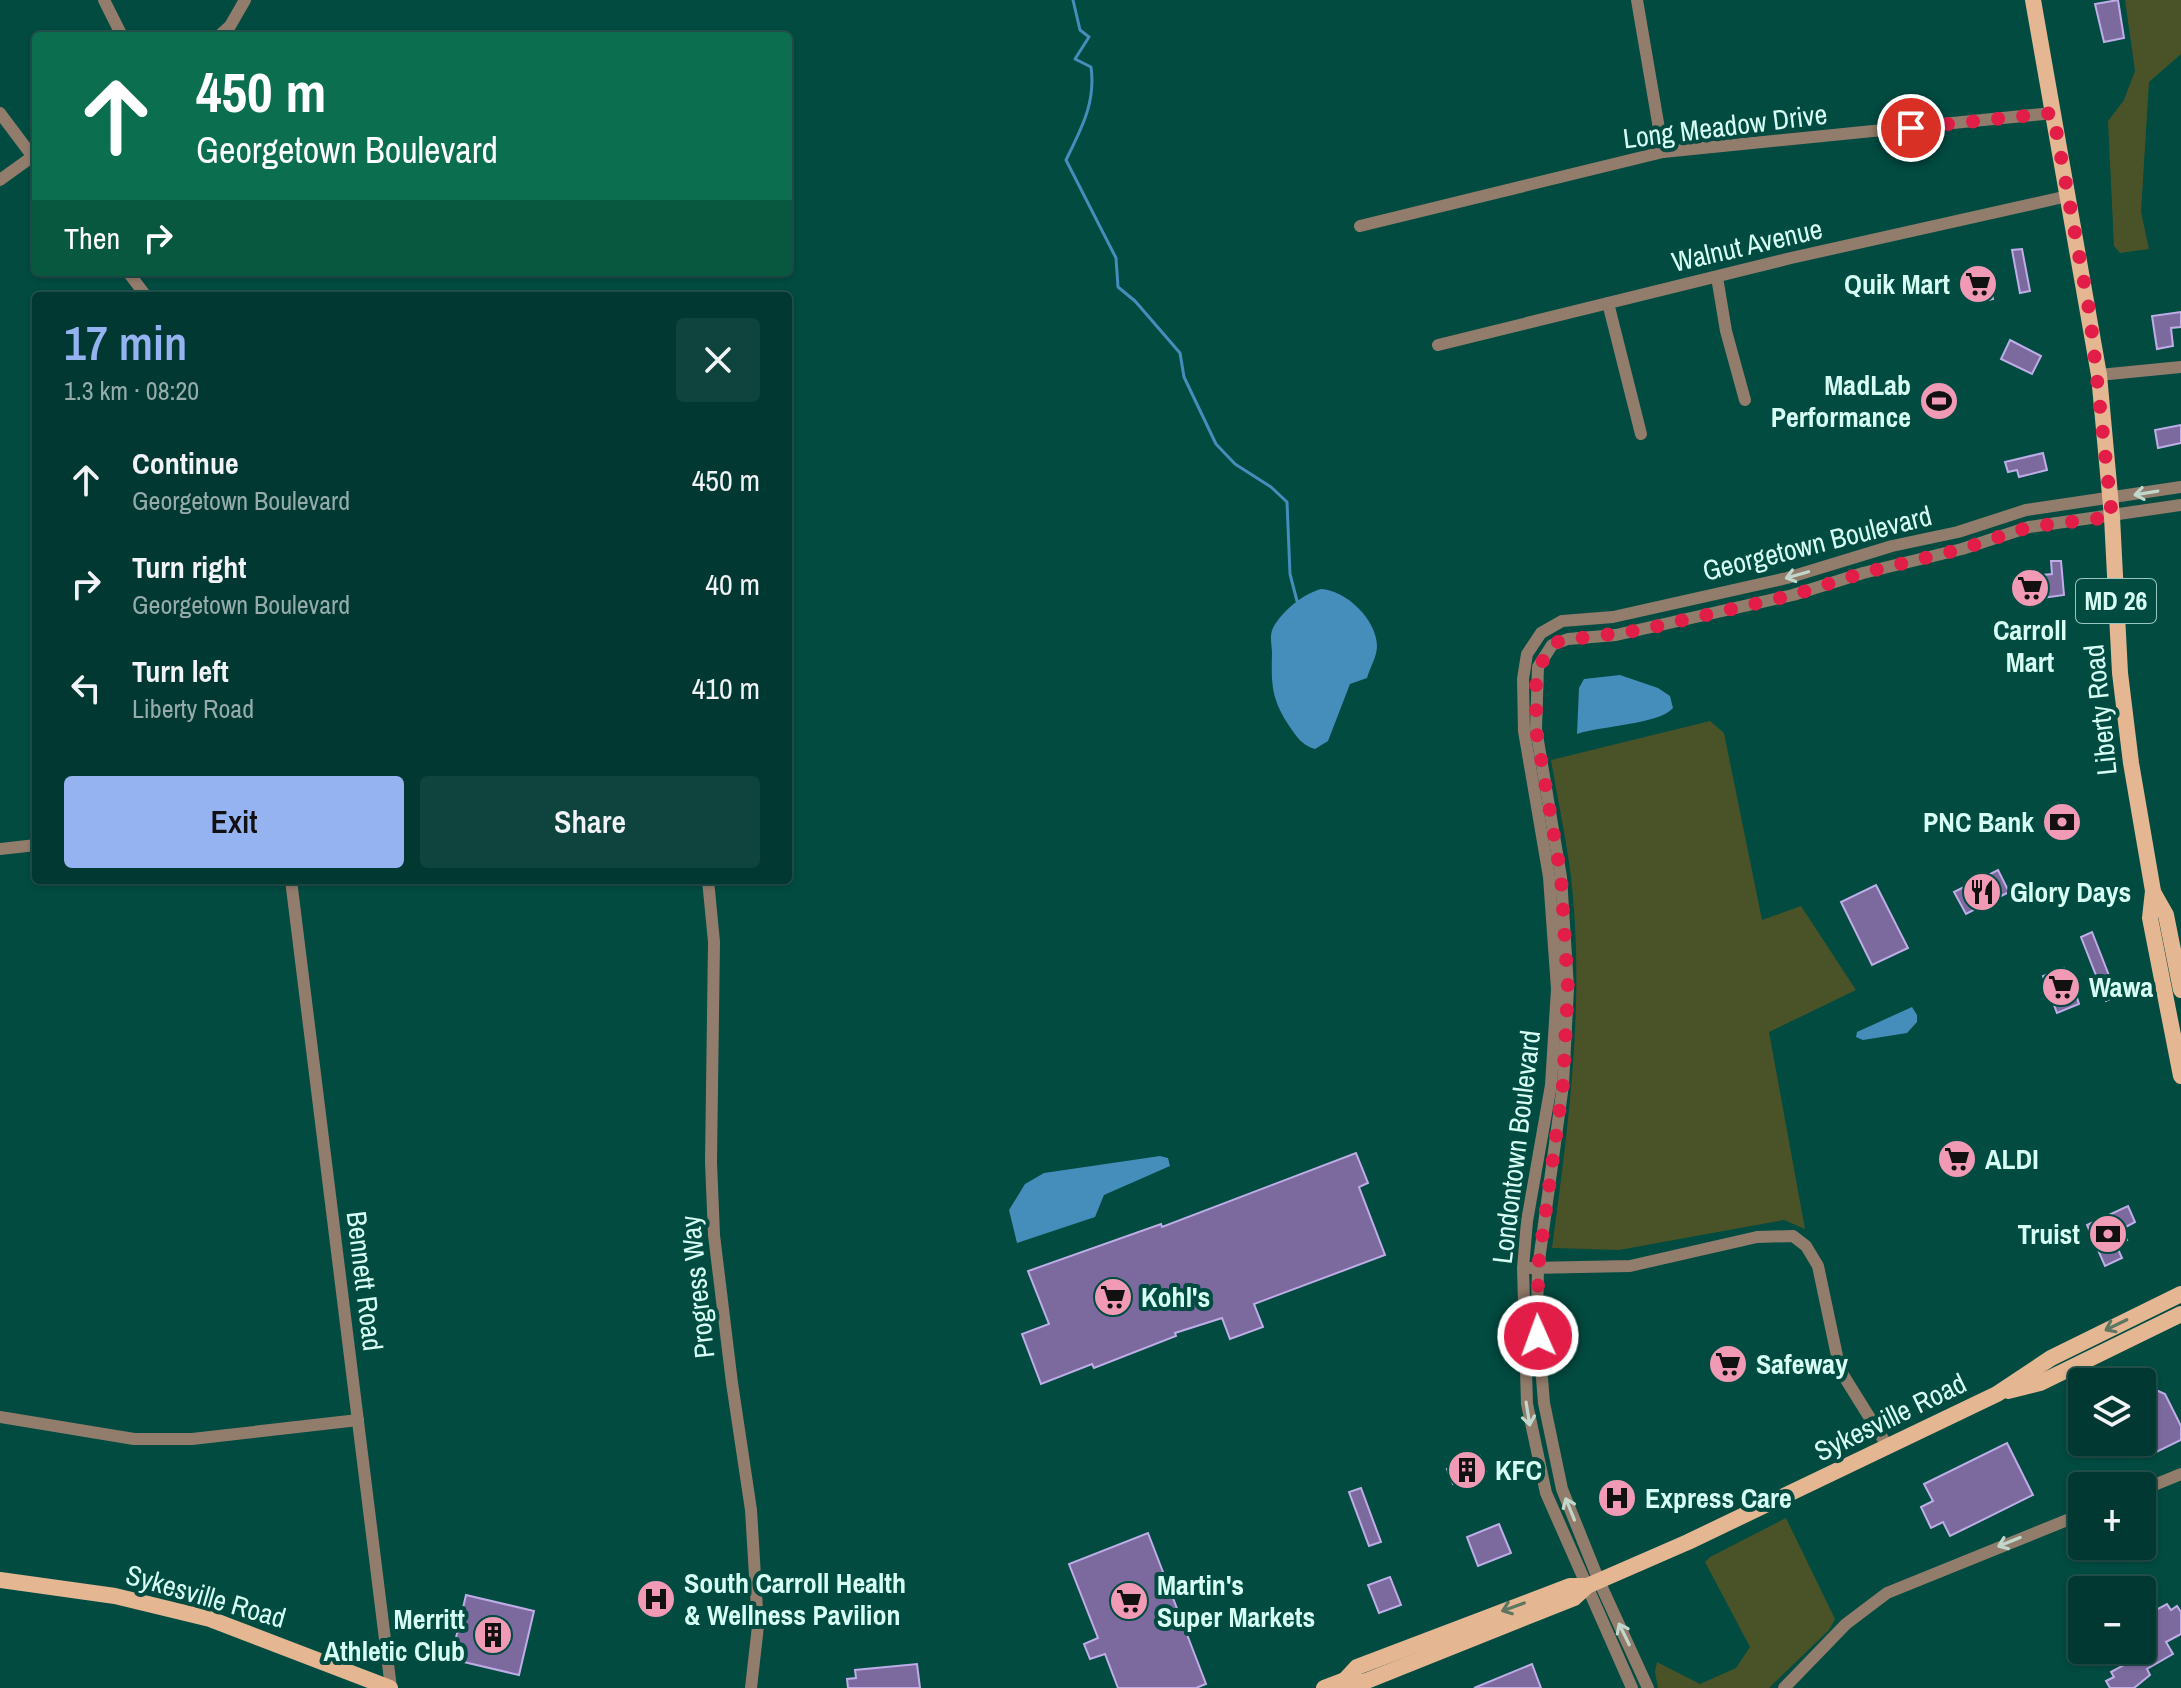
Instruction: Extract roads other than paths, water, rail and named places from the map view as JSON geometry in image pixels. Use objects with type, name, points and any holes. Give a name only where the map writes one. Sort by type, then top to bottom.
[{"type":"main road","name":"Liberty Road","points":[[2033,0],[2099,375],[2111,499],[2122,688],[2137,807],[2153,891],[2150,918],[2181,1076]]},
{"type":"main road","name":"Liberty Road","points":[[2153,891],[2166,915],[2181,990]]},
{"type":"main road","points":[[2175,1296],[2181,1285]]},
{"type":"main road","name":"Sykesville Road","points":[[1324,1688],[1345,1680],[1364,1682],[1574,1598],[1593,1584],[1997,1394],[2034,1367],[2175,1296]]},
{"type":"main road","name":"Sykesville Road","points":[[1997,1394],[2040,1383],[2173,1321],[2181,1314]]},
{"type":"main road","name":"Sykesville Road","points":[[0,1580],[104,1594],[210,1619],[391,1688]]},
{"type":"street","points":[[104,0],[120,32]]},
{"type":"street","points":[[223,32],[245,0]]},
{"type":"street","points":[[1637,0],[1663,152]]},
{"type":"street","points":[[0,113],[32,153]]},
{"type":"street","name":"Long Meadow Drive","points":[[1360,226],[1663,152],[2053,113]]},
{"type":"street","points":[[0,180],[32,159]]},
{"type":"street","name":"Walnut Avenue","points":[[1438,345],[2068,196]]},
{"type":"street","points":[[1717,277],[1726,331],[1745,400]]},
{"type":"street","points":[[1608,303],[1641,434]]},
{"type":"street","points":[[2099,375],[2181,367]]},
{"type":"street","name":"Georgetown Boulevard","points":[[1529,704],[1527,654],[1541,633],[1562,621],[1613,617],[1775,581],[1892,546],[1958,532],[2026,510],[2181,487]]},
{"type":"street","name":"Georgetown Boulevard","points":[[1529,704],[1538,667],[1546,652],[1559,641],[1641,630],[1793,595],[1863,573],[1962,549],[2029,527],[2181,505]]},
{"type":"street","name":"Londontown Boulevard","points":[[1529,704],[1527,762],[1551,891],[1557,989],[1549,1098],[1527,1221],[1523,1268],[1524,1380],[1532,1440],[1546,1493],[1593,1584]]},
{"type":"street","name":"Londontown Boulevard","points":[[1529,704],[1563,890],[1568,988],[1563,1085],[1538,1268],[1537,1316],[1549,1436],[1562,1489],[1593,1584]]},
{"type":"street","points":[[0,849],[32,845]]},
{"type":"street","name":"Bennett Road","points":[[291,884],[391,1688]]},
{"type":"street","name":"Progress Way","points":[[708,884],[714,942],[711,1162],[714,1235],[751,1510],[758,1626],[751,1688]]},
{"type":"street","points":[[1523,1268],[1630,1266],[1757,1237],[1793,1236],[1806,1246],[1818,1266],[1840,1370],[1888,1447]]},
{"type":"street","points":[[0,1417],[111,1436],[176,1440],[358,1420]]},
{"type":"street","points":[[2156,1484],[2181,1474]]},
{"type":"street","points":[[1784,1688],[1846,1624],[1887,1593],[2068,1520]]},
{"type":"street","points":[[1593,1584],[1632,1688]]},
{"type":"street","points":[[1593,1584],[1648,1688]]},
{"type":"street","points":[[1625,1669],[1632,1671],[1641,1688]]},
{"type":"water","points":[[1321,589],[1340,595],[1358,608],[1372,626],[1377,646],[1367,678],[1350,684],[1328,741],[1315,749],[1297,736],[1277,702],[1273,685],[1271,637],[1273,628],[1287,610],[1300,599]]},
{"type":"water","points":[[1620,675],[1658,688],[1670,696],[1673,708],[1656,718],[1577,734],[1579,688],[1584,679]]},
{"type":"water","points":[[1912,1007],[1917,1022],[1907,1033],[1863,1040],[1856,1037],[1857,1032]]},
{"type":"water","points":[[1160,1156],[1168,1158],[1170,1166],[1104,1195],[1095,1217],[1017,1243],[1009,1210],[1025,1184],[1044,1173]]},
{"type":"waterway","points":[[1073,0],[1080,30],[1089,37],[1075,59],[1091,67],[1092,80],[1086,115],[1066,160],[1116,258],[1118,287],[1135,301],[1180,353],[1184,377],[1216,444],[1235,464],[1271,487],[1287,502],[1290,574],[1297,601]]},
{"type":"place","name":"Quik Mart","points":[[1978,284]]},
{"type":"place","name":"MadLab Performance","points":[[1939,401]]},
{"type":"place","name":"Carroll Mart","points":[[2030,588]]},
{"type":"place","name":"PNC Bank","points":[[2062,822]]},
{"type":"place","name":"Glory Days","points":[[1982,892]]},
{"type":"place","name":"Wawa","points":[[2061,987]]},
{"type":"place","name":"ALDI","points":[[1957,1159]]},
{"type":"place","name":"Truist","points":[[2108,1234]]},
{"type":"place","name":"Kohl's","points":[[1113,1297]]},
{"type":"place","name":"Safeway","points":[[1728,1364]]},
{"type":"place","name":"KFC","points":[[1467,1470]]},
{"type":"place","name":"Express Care","points":[[1617,1498]]},
{"type":"place","name":"South Carroll Health & Wellness Pavilion","points":[[656,1599]]},
{"type":"place","name":"Martin's Super Markets","points":[[1129,1601]]},
{"type":"place","name":"Merritt Athletic Club","points":[[493,1635]]}]
